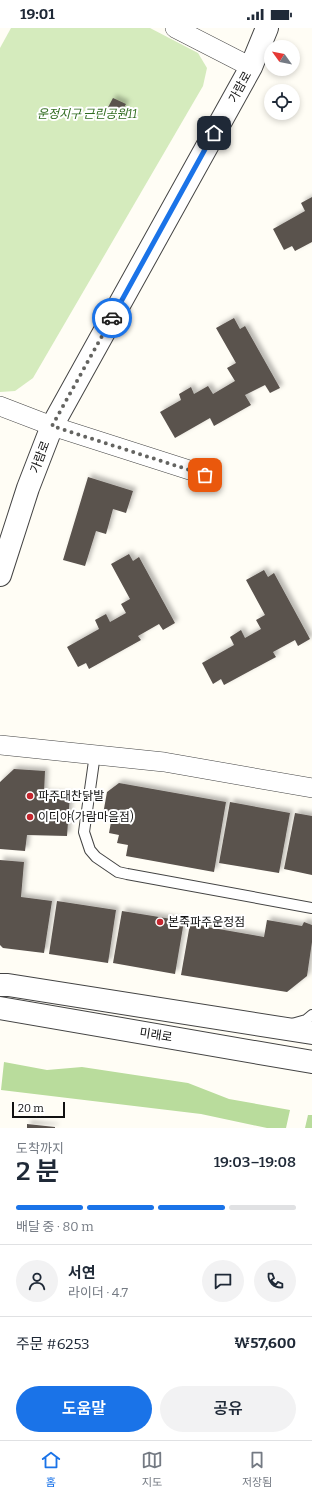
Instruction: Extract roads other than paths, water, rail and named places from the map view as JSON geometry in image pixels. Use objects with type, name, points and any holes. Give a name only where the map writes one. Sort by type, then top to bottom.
[{"type":"street","points":[[174,28],[251,67]]},
{"type":"street","name":"가람로","points":[[0,576],[28,488],[52,426],[251,67],[267,28]]},
{"type":"street","points":[[0,406],[52,426],[205,475]]},
{"type":"street","points":[[0,745],[164,762],[312,788]]},
{"type":"street","points":[[0,985],[8,985],[312,1033]]},
{"type":"street","name":"미래로","points":[[0,1008],[312,1062]]},
{"type":"lane","points":[[95,754],[84,832],[90,850],[96,858],[104,864],[118,872],[127,874],[312,908]]},
{"type":"lane","points":[[279,1027],[306,1020],[312,1015]]},
{"type":"place","name":"파주대찬닭발","points":[[30,796]]},
{"type":"place","name":"이디야(가람마을점)","points":[[30,817]]},
{"type":"place","name":"본죽파주운정점","points":[[160,922]]},
{"type":"park label","name":"운정지구 근린공원11","points":[[87,114]]}]
